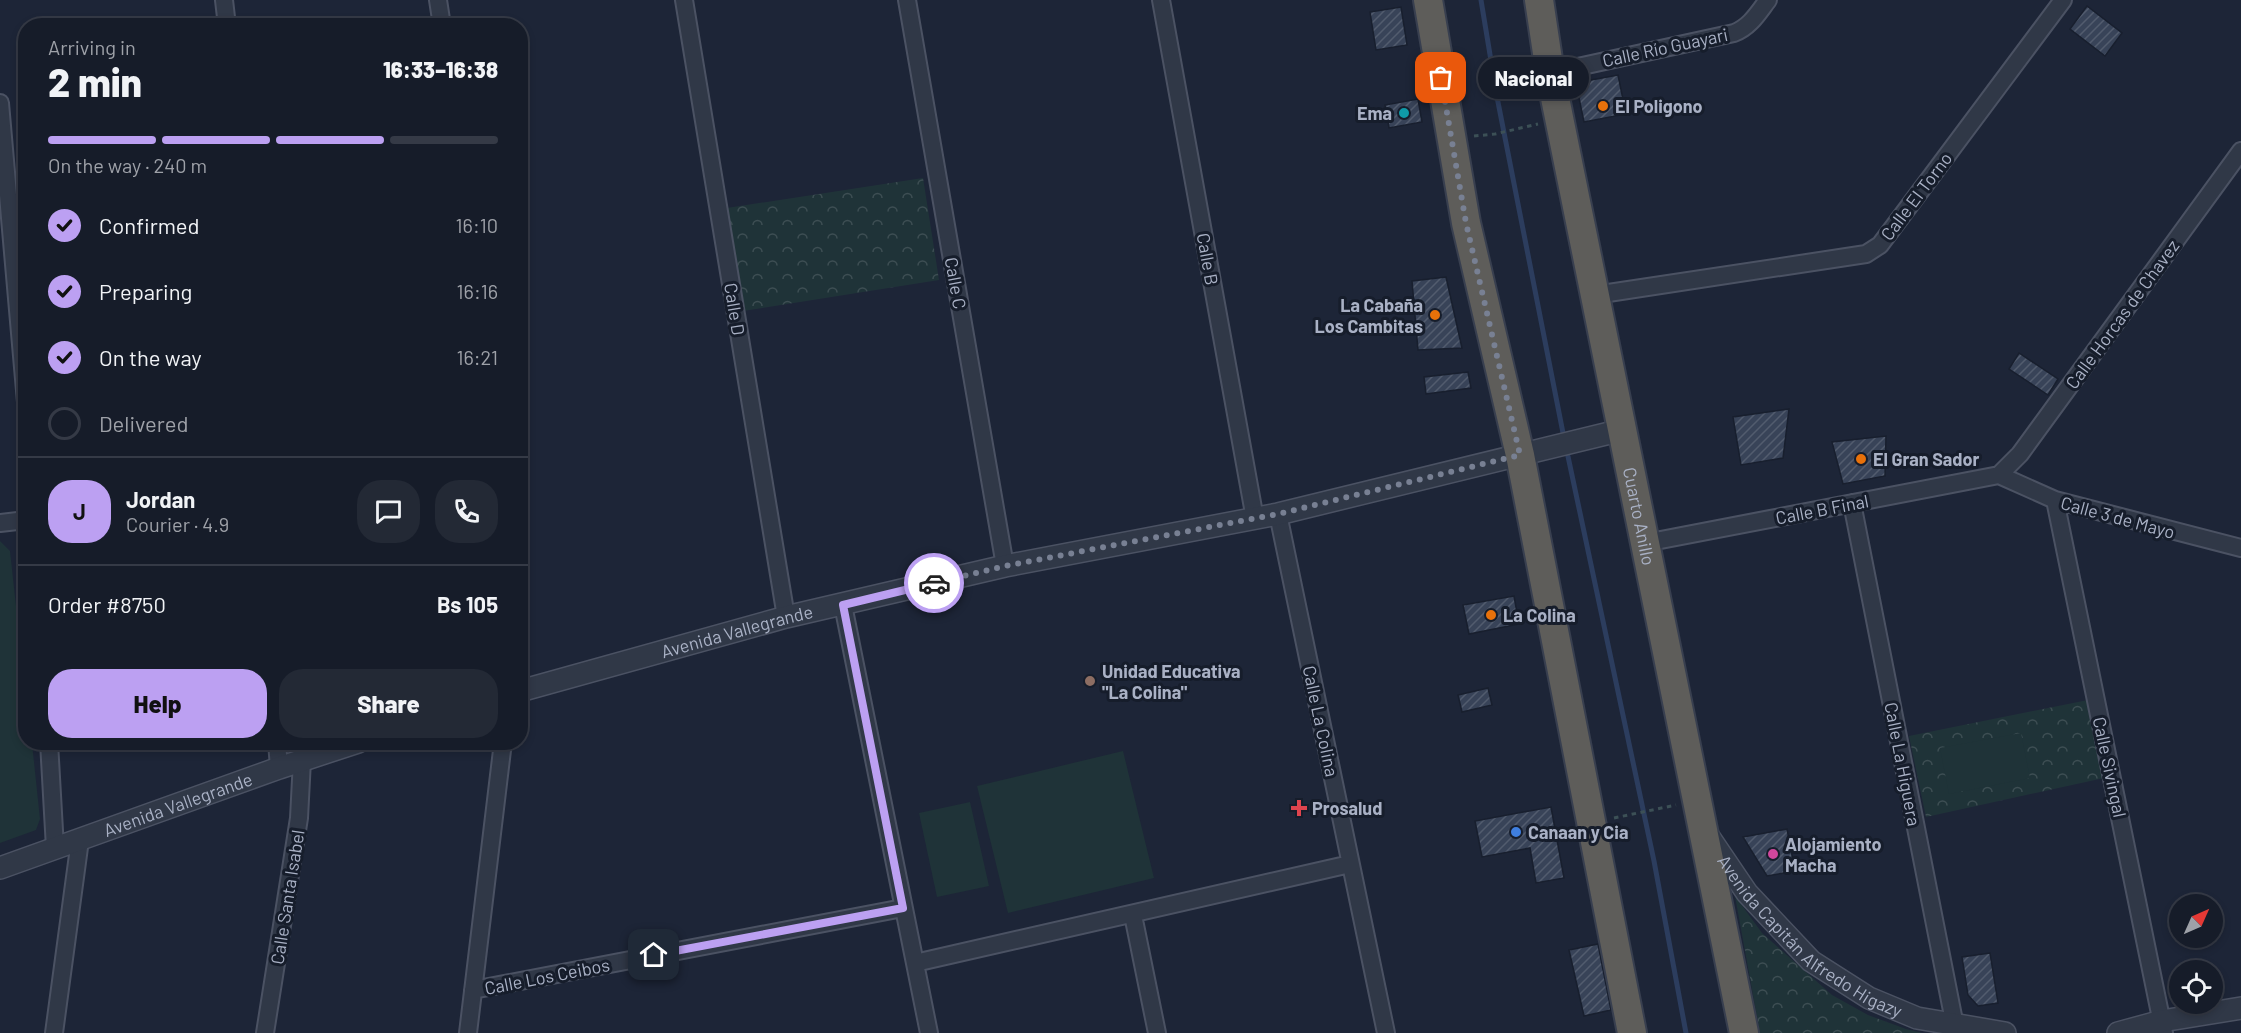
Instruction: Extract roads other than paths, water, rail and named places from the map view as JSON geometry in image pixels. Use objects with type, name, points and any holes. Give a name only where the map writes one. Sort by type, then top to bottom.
[{"type":"highway","points":[[1428,0],[1466,223],[1520,455],[1632,1033]]},
{"type":"highway","name":"Cuarto Anillo","points":[[1539,0],[1550,73],[1594,296],[1744,1033]]},
{"type":"street","points":[[224,0],[226,18]]},
{"type":"street","points":[[438,0],[441,18]]},
{"type":"street","name":"Calle D","points":[[684,0],[786,617]]},
{"type":"street","name":"Calle C","points":[[907,0],[1005,566]]},
{"type":"street","name":"Calle B","points":[[1161,0],[1255,519]]},
{"type":"street","name":"Calle Río Guayari","points":[[1550,73],[1734,33],[1751,22],[1768,0]]},
{"type":"street","name":"Calle El Torno","points":[[1594,296],[1866,254],[1880,245],[2063,0]]},
{"type":"street","points":[[0,103],[18,310]]},
{"type":"street","name":"Calle Horcas de Chavez","points":[[1999,475],[2020,454],[2241,151]]},
{"type":"street","name":"Avenida Vallegrande","points":[[528,689],[786,617],[1005,566],[1278,514],[1622,430]]},
{"type":"street","name":"Calle 3 de Mayo","points":[[1999,475],[2055,500],[2241,548]]},
{"type":"street","name":"Calle B Final","points":[[1645,543],[1999,475]]},
{"type":"street","name":"Calle Sivingal","points":[[2055,500],[2163,1027]]},
{"type":"street","name":"Calle La Higuera","points":[[1852,503],[1955,1026]]},
{"type":"street","name":"Calle La Colina","points":[[1278,514],[1386,1033]]},
{"type":"street","points":[[0,523],[18,521]]},
{"type":"street","points":[[843,605],[929,1033]]},
{"type":"street","points":[[49,750],[55,848]]},
{"type":"street","points":[[278,750],[279,768]]},
{"type":"street","name":"Avenida Vallegrande","points":[[0,868],[333,750]]},
{"type":"street","points":[[468,1033],[502,750]]},
{"type":"street","name":"Calle Santa Isabel","points":[[265,1033],[299,818],[302,760]]},
{"type":"street","name":"Avenida Capitán Alfredo Higazy","points":[[1703,829],[1747,893],[1811,961],[1869,998],[1917,1018],[2005,1033]]},
{"type":"street","points":[[54,1033],[80,840]]},
{"type":"street","points":[[915,963],[1350,864]]},
{"type":"street","name":"Calle Los Ceibos","points":[[473,990],[903,908]]},
{"type":"street","points":[[1132,915],[1157,1033]]},
{"type":"street","points":[[2118,1033],[2163,1027],[2241,1008]]},
{"type":"waterway","points":[[1481,0],[1497,97],[1564,438]]},
{"type":"waterway","points":[[1566,447],[1654,861],[1686,1033]]},
{"type":"place","name":"Nacional","points":[[1441,78]]},
{"type":"place","name":"El Poligono","points":[[1603,106]]},
{"type":"place","name":"Ema","points":[[1404,113]]},
{"type":"place","name":"La Cabaña Los Cambitas","points":[[1435,315]]},
{"type":"place","name":"El Gran Sador","points":[[1861,459]]},
{"type":"place","name":"La Colina","points":[[1491,615]]},
{"type":"place","name":"Unidad Educativa \"La Colina\"","points":[[1090,681]]},
{"type":"place","name":"Prosalud","points":[[1299,808]]},
{"type":"place","name":"Canaan y Cia","points":[[1516,832]]},
{"type":"place","name":"Alojamiento Macha","points":[[1773,854]]}]
